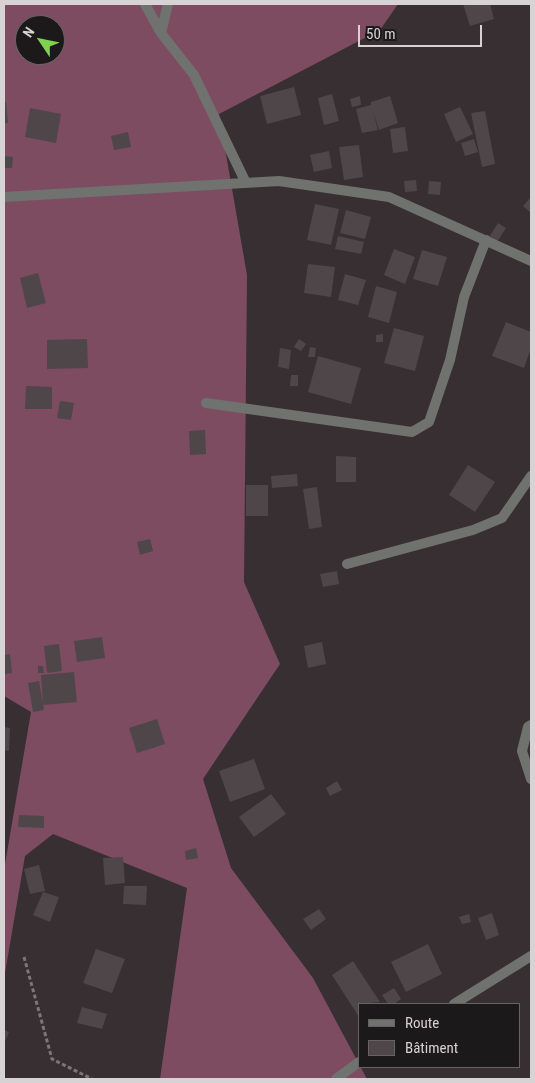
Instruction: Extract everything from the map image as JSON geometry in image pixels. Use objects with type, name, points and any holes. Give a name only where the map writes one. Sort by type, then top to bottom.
[{"type":"street","points":[[144,4],[161,33],[194,75],[246,183]]},
{"type":"street","points":[[161,33],[168,4]]},
{"type":"street","points":[[4,197],[279,181],[389,197],[531,261]]},
{"type":"street","points":[[206,403],[412,432],[429,422],[450,360],[464,297],[486,240]]},
{"type":"street","points":[[347,564],[473,530],[502,518],[531,476]]},
{"type":"street","points":[[531,725],[528,727],[522,751],[531,779]]},
{"type":"street","points":[[456,1003],[531,956]]},
{"type":"street","points":[[336,1079],[358,1063]]},
{"type":"path","points":[[24,957],[52,1059],[92,1079]]},
{"type":"shaded area","points":[[4,4],[398,4],[380,30],[219,114],[247,275],[244,582],[280,664],[203,779],[231,868],[313,978],[358,1062],[358,1068],[361,1068],[367,1079],[160,1079],[187,888],[53,834],[25,856],[4,979],[4,870],[31,712],[4,696]]},
{"type":"building","points":[[463,4],[490,4],[494,19],[470,26]]},
{"type":"building","points":[[294,87],[301,115],[267,124],[260,96]]},
{"type":"building","points":[[332,94],[339,121],[324,125],[318,98]]},
{"type":"building","points":[[360,96],[361,105],[352,107],[350,99]]},
{"type":"building","points":[[390,96],[398,123],[379,130],[373,111],[378,130],[362,133],[356,109],[371,105],[371,102]]},
{"type":"building","points":[[4,102],[6,102],[8,123],[4,123]]},
{"type":"building","points":[[460,107],[473,134],[456,142],[444,114]]},
{"type":"building","points":[[30,108],[61,114],[56,143],[25,137]]},
{"type":"building","points":[[485,111],[495,164],[482,167],[471,113]]},
{"type":"building","points":[[405,127],[408,151],[393,153],[390,129]]},
{"type":"building","points":[[128,132],[131,147],[114,150],[111,136]]},
{"type":"building","points":[[474,139],[478,152],[465,156],[461,143]]},
{"type":"building","points":[[359,145],[363,177],[344,180],[339,147]]},
{"type":"building","points":[[329,151],[332,168],[314,172],[310,155]]},
{"type":"building","points":[[4,156],[13,157],[12,168],[4,168]]},
{"type":"building","points":[[416,180],[417,191],[405,192],[404,181]]},
{"type":"building","points":[[429,181],[441,182],[440,195],[428,194]]},
{"type":"building","points":[[531,197],[531,213],[523,206]]},
{"type":"building","points":[[315,204],[339,209],[331,245],[307,240]]},
{"type":"building","points":[[346,210],[371,217],[365,239],[340,233]]},
{"type":"building","points":[[498,223],[506,228],[497,242],[489,237]]},
{"type":"building","points":[[338,236],[364,242],[361,254],[335,249]]},
{"type":"building","points":[[394,249],[415,257],[405,284],[384,275]]},
{"type":"building","points":[[422,250],[447,257],[438,286],[413,279]]},
{"type":"building","points":[[308,264],[335,267],[331,297],[304,293]]},
{"type":"building","points":[[38,273],[46,303],[27,308],[20,278]]},
{"type":"building","points":[[345,274],[366,280],[358,305],[338,300]]},
{"type":"building","points":[[376,286],[397,292],[389,323],[368,317]]},
{"type":"building","points":[[506,322],[531,332],[531,348],[524,368],[492,356]]},
{"type":"building","points":[[394,328],[424,336],[415,371],[384,363]]},
{"type":"building","points":[[383,334],[383,342],[376,342],[376,335]]},
{"type":"building","points":[[87,339],[88,368],[47,369],[47,340]]},
{"type":"building","points":[[299,339],[306,344],[301,351],[294,347]]},
{"type":"building","points":[[310,347],[316,348],[315,357],[308,357]]},
{"type":"building","points":[[280,348],[291,350],[289,369],[278,367]]},
{"type":"building","points":[[318,356],[361,368],[351,404],[308,392]]},
{"type":"building","points":[[291,375],[298,375],[298,386],[290,386]]},
{"type":"building","points":[[26,386],[52,387],[52,409],[25,409]]},
{"type":"building","points":[[60,401],[74,403],[71,420],[57,418]]},
{"type":"building","points":[[205,430],[206,454],[190,455],[189,431]]},
{"type":"building","points":[[336,456],[356,457],[356,482],[336,482]]},
{"type":"building","points":[[468,465],[495,482],[475,512],[449,495]]},
{"type":"building","points":[[297,474],[298,486],[272,488],[271,476]]},
{"type":"building","points":[[246,485],[268,485],[268,516],[246,516]]},
{"type":"building","points":[[317,487],[322,527],[309,529],[303,489]]},
{"type":"building","points":[[150,539],[153,551],[140,555],[137,542]]},
{"type":"building","points":[[337,571],[339,584],[323,587],[320,574]]},
{"type":"building","points":[[102,637],[105,658],[77,662],[74,641]]},
{"type":"building","points":[[322,642],[326,664],[308,668],[304,646]]},
{"type":"building","points":[[59,644],[62,671],[47,673],[44,646]]},
{"type":"building","points":[[10,654],[12,673],[4,674],[4,655]]},
{"type":"building","points":[[38,666],[43,666],[44,673],[38,673]]},
{"type":"building","points":[[74,672],[77,702],[43,705],[41,675]]},
{"type":"building","points":[[39,681],[44,710],[33,712],[28,683]]},
{"type":"building","points":[[157,719],[165,744],[137,753],[129,728]]},
{"type":"building","points":[[4,727],[10,728],[9,751],[4,750]]},
{"type":"building","points":[[254,759],[265,789],[230,802],[219,771]]},
{"type":"building","points":[[337,781],[342,790],[330,796],[326,788]]},
{"type":"building","points":[[271,794],[286,814],[254,837],[239,817]]},
{"type":"building","points":[[19,815],[44,816],[44,828],[18,827]]},
{"type":"building","points":[[196,848],[198,858],[186,860],[185,851]]},
{"type":"building","points":[[123,857],[125,883],[105,885],[103,858]]},
{"type":"building","points":[[39,865],[45,891],[30,894],[24,869]]},
{"type":"building","points":[[124,886],[147,886],[146,905],[123,904]]},
{"type":"building","points":[[43,892],[59,897],[50,922],[33,915]]},
{"type":"building","points":[[319,909],[326,919],[311,930],[303,919]]},
{"type":"building","points":[[492,913],[499,935],[486,940],[478,918]]},
{"type":"building","points":[[469,914],[471,922],[462,924],[459,917]]},
{"type":"building","points":[[428,944],[442,974],[406,992],[391,962]]},
{"type":"building","points":[[96,949],[125,959],[112,993],[83,983]]},
{"type":"building","points":[[353,961],[380,1002],[358,1003],[358,1015],[332,975]]},
{"type":"building","points":[[394,988],[401,999],[395,1003],[387,1003],[382,995]]},
{"type":"building","points":[[82,1007],[107,1014],[102,1029],[77,1023]]},
{"type":"building","points":[[4,1030],[9,1032],[4,1044]]}]
